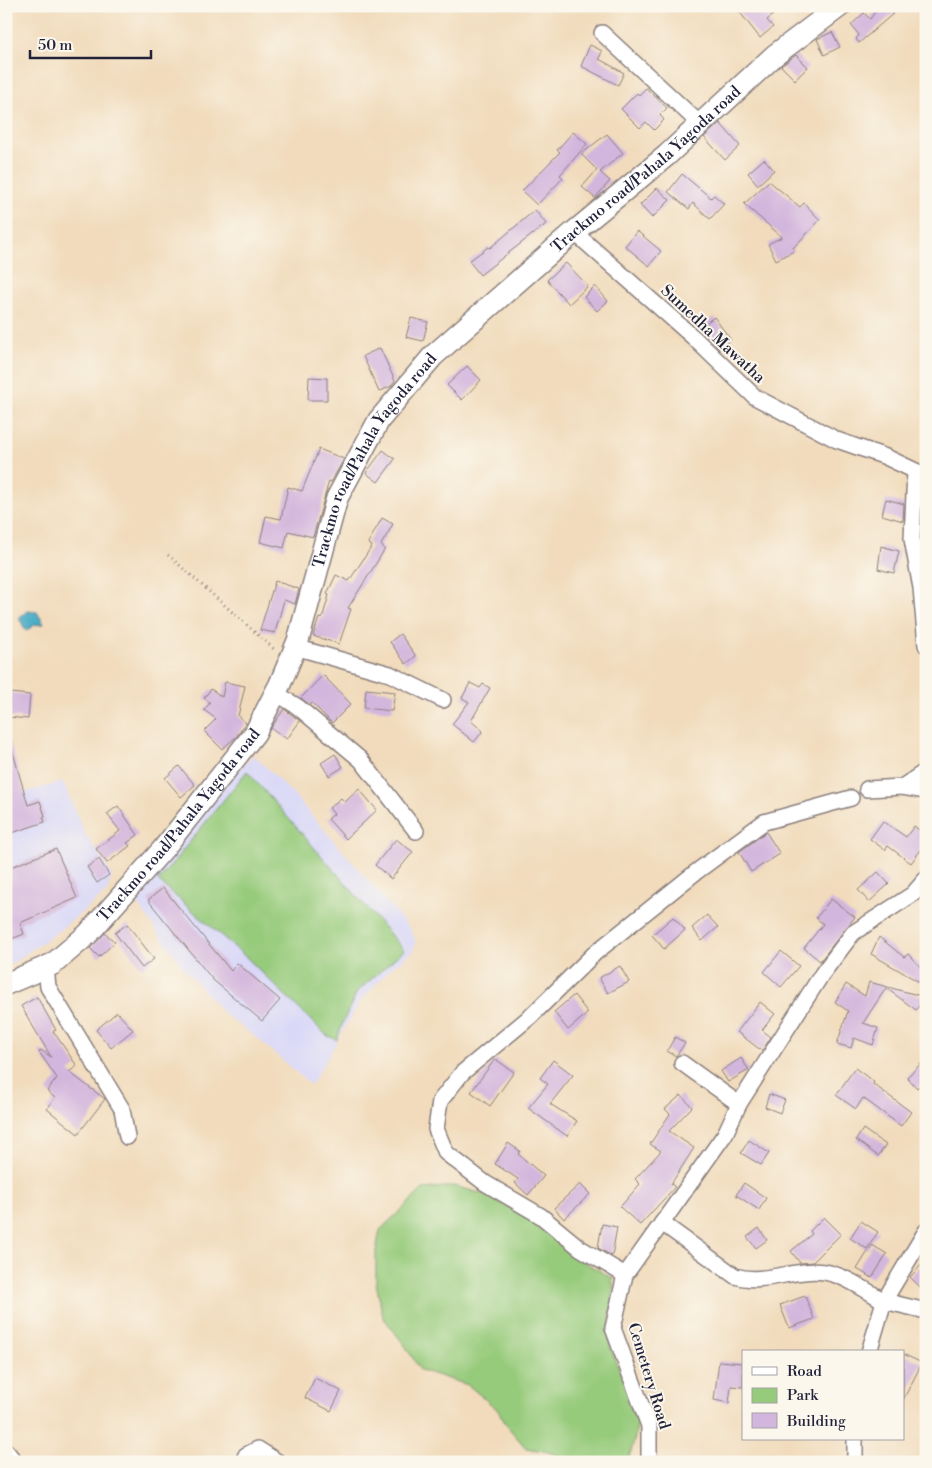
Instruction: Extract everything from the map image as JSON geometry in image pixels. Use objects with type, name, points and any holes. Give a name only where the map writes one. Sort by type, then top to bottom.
[{"type":"street","name":"Trackmo road/Pahala Yagoda road","points":[[6,984],[53,964],[88,934],[164,848],[254,733],[276,693],[292,654],[337,498],[379,420],[432,356],[574,232],[666,156],[775,54],[840,6]]},
{"type":"street","points":[[602,33],[700,124]]},
{"type":"street","name":"Sumedha Mawatha","points":[[574,232],[693,337],[755,396],[810,427],[886,457],[920,473]]},
{"type":"street","points":[[920,473],[912,539],[921,588],[926,645]]},
{"type":"street","points":[[292,654],[390,674],[443,700]]},
{"type":"street","points":[[276,693],[298,707],[362,760],[416,831]]},
{"type":"street","points":[[902,786],[926,771]]},
{"type":"street","points":[[867,789],[902,786],[926,790]]},
{"type":"street","points":[[626,1275],[580,1248],[541,1216],[485,1183],[446,1153],[436,1129],[440,1101],[462,1073],[531,1016],[595,953],[696,872],[764,822],[851,798]]},
{"type":"street","name":"Cemetery Road","points":[[649,1462],[649,1426],[613,1328],[626,1275],[725,1134],[739,1104],[822,974],[853,933],[913,894],[926,879]]},
{"type":"street","points":[[46,968],[48,987],[122,1108],[127,1138]]},
{"type":"street","points":[[682,1063],[739,1104]]},
{"type":"street","points":[[662,1223],[734,1276],[748,1280],[811,1272],[832,1273],[884,1301],[926,1311]]},
{"type":"street","points":[[870,1350],[884,1301],[926,1232]]},
{"type":"street","points":[[855,1440],[855,1462]]},
{"type":"street","points":[[243,1462],[246,1455],[258,1449],[278,1462]]},
{"type":"street","points":[[6,1451],[15,1462]]},
{"type":"path","points":[[168,555],[272,648],[292,654]]},
{"type":"shaded area","points":[[254,755],[293,794],[395,911],[410,929],[416,942],[412,952],[391,968],[361,1001],[311,1085],[258,1039],[224,1014],[181,965],[135,900],[235,773]]},
{"type":"shaded area","points":[[63,782],[85,834],[112,875],[107,892],[57,932],[14,962],[6,964],[6,797]]},
{"type":"green space","points":[[247,771],[404,950],[357,992],[337,1040],[326,1035],[246,957],[158,881]]},
{"type":"green space","points":[[455,1186],[483,1194],[518,1212],[546,1231],[572,1255],[612,1278],[614,1292],[609,1336],[614,1358],[633,1398],[637,1420],[636,1431],[627,1462],[571,1462],[549,1452],[526,1448],[507,1426],[497,1409],[468,1385],[420,1370],[406,1347],[383,1317],[376,1283],[376,1251],[380,1230],[423,1189]]},
{"type":"water","points":[[28,611],[37,612],[44,624],[34,625],[26,631],[19,618]]},
{"type":"building","points":[[735,6],[783,6],[767,20],[773,27],[760,38]]},
{"type":"building","points":[[879,6],[902,6],[859,43],[856,39],[859,35],[851,25],[864,13],[870,19]]},
{"type":"building","points":[[832,32],[840,47],[824,55],[817,39]]},
{"type":"building","points":[[590,45],[602,51],[599,59],[624,73],[618,85],[581,66]]},
{"type":"building","points":[[796,55],[808,67],[795,80],[781,66]]},
{"type":"building","points":[[646,88],[667,108],[660,115],[664,120],[654,130],[646,122],[640,128],[621,109],[637,93],[639,95]]},
{"type":"building","points":[[720,123],[740,146],[725,160],[704,137]]},
{"type":"building","points":[[573,132],[587,144],[560,175],[563,178],[537,205],[522,191],[560,152],[557,150]]},
{"type":"building","points":[[607,134],[623,153],[600,172],[610,181],[595,198],[582,187],[597,170],[581,154]]},
{"type":"building","points":[[764,159],[774,170],[758,185],[748,173]]},
{"type":"building","points":[[682,174],[711,198],[714,195],[724,204],[710,219],[693,203],[689,209],[668,192]]},
{"type":"building","points":[[769,181],[800,207],[804,203],[820,220],[793,248],[794,251],[776,260],[768,244],[782,237],[744,204]]},
{"type":"building","points":[[657,188],[670,200],[652,218],[640,205]]},
{"type":"building","points":[[535,210],[546,224],[480,275],[469,261],[488,247],[490,248]]},
{"type":"building","points":[[637,231],[661,251],[649,266],[625,246]]},
{"type":"building","points":[[566,263],[588,286],[569,304],[547,280]]},
{"type":"building","points":[[595,286],[608,301],[597,311],[584,297]]},
{"type":"building","points":[[714,317],[731,340],[719,349],[699,328]]},
{"type":"building","points":[[411,318],[428,322],[423,341],[406,337]]},
{"type":"building","points":[[380,348],[395,381],[391,386],[379,392],[363,356]]},
{"type":"building","points":[[467,366],[481,380],[462,400],[447,385]]},
{"type":"building","points":[[309,377],[327,378],[327,400],[308,400]]},
{"type":"building","points":[[319,449],[344,459],[331,482],[329,481],[313,537],[288,531],[284,548],[260,542],[266,516],[281,519],[288,487],[302,491]]},
{"type":"building","points":[[383,450],[395,459],[378,482],[366,473]]},
{"type":"building","points":[[886,499],[904,504],[903,521],[882,515]]},
{"type":"building","points":[[382,518],[393,524],[381,545],[385,549],[348,608],[351,609],[339,644],[313,636],[319,618],[322,619],[329,595],[327,594],[336,575],[349,581],[372,546],[368,543]]},
{"type":"building","points":[[881,546],[899,551],[894,573],[878,569]]},
{"type":"building","points":[[275,581],[299,589],[295,604],[284,600],[275,633],[260,630]]},
{"type":"building","points":[[400,634],[416,656],[406,664],[390,642]]},
{"type":"building","points":[[323,675],[351,704],[332,723],[312,703],[310,705],[301,698]]},
{"type":"building","points":[[225,682],[245,686],[238,716],[246,723],[236,737],[222,749],[204,731],[216,719],[204,710],[210,703],[204,698],[211,689],[222,697]]},
{"type":"building","points":[[470,683],[480,688],[483,684],[490,688],[471,721],[483,731],[474,742],[452,724],[469,702],[462,698]]},
{"type":"building","points":[[366,689],[395,692],[392,711],[364,708]]},
{"type":"building","points":[[10,693],[30,695],[28,719],[8,717]]},
{"type":"building","points":[[284,709],[300,721],[287,739],[271,728]]},
{"type":"building","points":[[6,742],[10,742],[28,805],[40,801],[45,822],[6,835],[6,812],[12,810],[6,789]]},
{"type":"building","points":[[335,754],[343,767],[329,776],[321,763]]},
{"type":"building","points":[[179,766],[195,785],[181,797],[165,778]]},
{"type":"building","points":[[359,789],[377,810],[346,839],[328,819],[334,814],[329,808],[341,798],[345,802]]},
{"type":"building","points":[[118,806],[138,835],[127,843],[130,846],[107,863],[96,849],[120,831],[107,814]]},
{"type":"building","points":[[883,821],[906,837],[914,826],[926,835],[926,843],[911,863],[888,846],[885,850],[870,839]]},
{"type":"building","points":[[766,832],[780,854],[751,872],[739,852]]},
{"type":"building","points":[[396,839],[413,852],[391,879],[375,865]]},
{"type":"building","points":[[56,849],[77,898],[20,923],[24,934],[6,941],[6,869]]},
{"type":"building","points":[[99,859],[109,875],[97,883],[87,867]]},
{"type":"building","points":[[878,872],[889,884],[869,902],[858,890]]},
{"type":"building","points":[[163,888],[231,971],[237,963],[280,1000],[262,1021],[213,980],[148,900]]},
{"type":"building","points":[[831,899],[855,917],[820,961],[804,948],[823,924],[816,918]]},
{"type":"building","points":[[707,915],[718,927],[702,941],[692,928]]},
{"type":"building","points":[[673,917],[685,930],[664,949],[652,935]]},
{"type":"building","points":[[127,924],[154,959],[142,968],[115,933]]},
{"type":"building","points":[[105,933],[115,942],[99,957],[90,948]]},
{"type":"building","points":[[879,937],[904,957],[908,954],[926,973],[926,986],[871,954]]},
{"type":"building","points":[[781,951],[799,966],[781,987],[764,972]]},
{"type":"building","points":[[620,966],[629,982],[608,993],[599,978]]},
{"type":"building","points":[[869,982],[925,997],[916,1010],[886,988],[863,1023],[878,1028],[873,1045],[854,1038],[851,1048],[837,1044],[848,1011],[835,1002],[846,984],[865,996]]},
{"type":"building","points":[[574,995],[588,1013],[568,1030],[554,1012]]},
{"type":"building","points":[[37,997],[56,1030],[53,1031],[77,1066],[69,1072],[105,1099],[78,1134],[47,1109],[55,1098],[47,1091],[57,1078],[39,1052],[41,1050],[51,1057],[21,1006]]},
{"type":"building","points":[[760,1002],[775,1014],[762,1030],[771,1037],[762,1051],[737,1032]]},
{"type":"building","points":[[117,1012],[133,1030],[111,1048],[96,1030]]},
{"type":"building","points":[[675,1037],[685,1043],[676,1056],[667,1051]]},
{"type":"building","points":[[741,1058],[749,1070],[728,1082],[721,1071]]},
{"type":"building","points":[[495,1059],[514,1072],[490,1106],[471,1092]]},
{"type":"building","points":[[926,1059],[926,1079],[917,1088],[907,1077]]},
{"type":"building","points":[[553,1060],[573,1075],[550,1104],[577,1121],[567,1136],[528,1108],[548,1084],[540,1078]]},
{"type":"building","points":[[855,1068],[911,1112],[901,1126],[863,1098],[856,1109],[836,1095]]},
{"type":"building","points":[[769,1094],[785,1100],[780,1113],[765,1107]]},
{"type":"building","points":[[681,1095],[692,1107],[669,1131],[694,1148],[671,1184],[675,1187],[640,1225],[620,1207],[640,1184],[635,1179],[661,1151],[650,1144],[670,1114],[665,1109]]},
{"type":"building","points":[[863,1129],[886,1145],[878,1156],[856,1140]]},
{"type":"building","points":[[749,1140],[769,1153],[761,1165],[741,1153]]},
{"type":"building","points":[[508,1143],[520,1151],[518,1154],[544,1176],[528,1195],[515,1183],[518,1179],[495,1164]]},
{"type":"building","points":[[744,1183],[766,1198],[759,1210],[736,1195]]},
{"type":"building","points":[[580,1184],[590,1194],[564,1219],[554,1208]]},
{"type":"building","points":[[824,1217],[841,1234],[813,1262],[800,1263],[791,1251],[812,1234],[810,1231]]},
{"type":"building","points":[[861,1221],[878,1232],[867,1249],[850,1238]]},
{"type":"building","points":[[602,1224],[617,1227],[612,1256],[598,1248]]},
{"type":"building","points":[[759,1228],[767,1240],[756,1248],[747,1237]]},
{"type":"building","points":[[872,1245],[887,1254],[872,1278],[857,1269]]},
{"type":"building","points":[[926,1260],[926,1293],[910,1277]]},
{"type":"building","points":[[805,1296],[814,1319],[789,1328],[780,1305]]},
{"type":"building","points":[[904,1354],[922,1363],[904,1398]]},
{"type":"building","points":[[719,1361],[742,1363],[742,1387],[731,1386],[729,1403],[714,1400]]},
{"type":"building","points":[[315,1378],[341,1391],[331,1411],[305,1398]]}]
